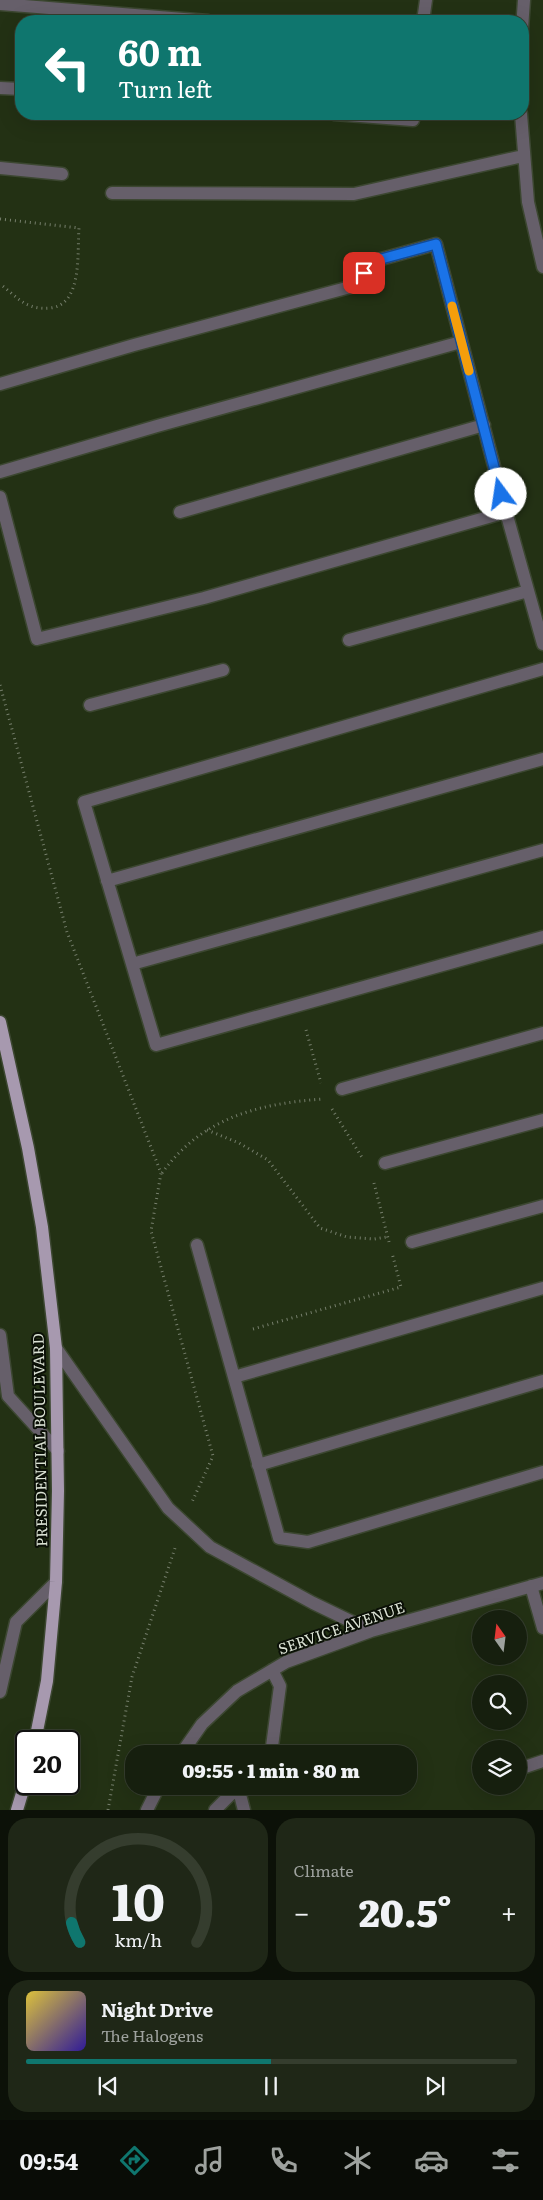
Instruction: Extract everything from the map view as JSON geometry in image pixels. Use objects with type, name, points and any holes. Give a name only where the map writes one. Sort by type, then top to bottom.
[{"type":"main road","name":"PRESIDENTIAL BOULEVARD","points":[[0,1022],[42,1227],[56,1348],[58,1451],[56,1582],[47,1681],[37,1730]]},
{"type":"main road","points":[[17,1810],[22,1795]]},
{"type":"street","points":[[424,15],[426,0]]},
{"type":"street","points":[[523,15],[524,0]]},
{"type":"street","points":[[0,4],[135,15]]},
{"type":"street","points":[[0,88],[15,89]]},
{"type":"street","points":[[521,120],[528,202],[543,266]]},
{"type":"street","points":[[112,193],[354,194],[523,156]]},
{"type":"street","points":[[0,168],[62,174]]},
{"type":"street","points":[[0,384],[134,345],[354,286],[374,261],[436,244],[506,512],[543,644]]},
{"type":"street","points":[[0,472],[157,426],[462,342]]},
{"type":"street","points":[[180,512],[484,426]]},
{"type":"street","points":[[0,497],[37,640],[204,598],[506,512]]},
{"type":"street","points":[[349,640],[528,592]]},
{"type":"street","points":[[543,669],[84,802],[156,1045],[543,937]]},
{"type":"street","points":[[90,705],[223,670]]},
{"type":"street","points":[[107,881],[543,759]]},
{"type":"street","points":[[132,964],[543,850]]},
{"type":"street","points":[[342,1089],[543,1033]]},
{"type":"street","points":[[385,1163],[543,1120]]},
{"type":"street","points":[[412,1242],[543,1206]]},
{"type":"street","points":[[197,1245],[279,1538],[308,1542],[543,1472]]},
{"type":"street","points":[[234,1377],[543,1288]]},
{"type":"street","points":[[0,1335],[8,1396],[58,1451]]},
{"type":"street","points":[[56,1348],[162,1501],[210,1547],[313,1603],[371,1631]]},
{"type":"street","points":[[258,1465],[543,1381]]},
{"type":"street","points":[[0,1692],[16,1622],[56,1582]]},
{"type":"street","points":[[537,1585],[543,1628]]},
{"type":"street","name":"SERVICE AVENUE","points":[[187,1745],[202,1724],[237,1691],[286,1662],[371,1631],[537,1585]]},
{"type":"street","points":[[272,1670],[280,1686],[272,1745]]},
{"type":"street","points":[[527,1766],[543,1761]]},
{"type":"street","points":[[147,1810],[154,1795]]},
{"type":"street","points":[[215,1810],[231,1795]]},
{"type":"street","points":[[241,1795],[244,1810]]},
{"type":"path","points":[[0,219],[79,228],[75,286],[67,300],[54,307],[38,309],[22,302],[0,284]]},
{"type":"path","points":[[0,685],[67,932],[161,1173]]},
{"type":"path","points":[[108,1810],[132,1677],[183,1522],[213,1456],[151,1232],[161,1173],[176,1153],[207,1130],[237,1115],[268,1106],[326,1099],[306,1030]]},
{"type":"path","points":[[331,1106],[359,1150],[366,1166]]},
{"type":"path","points":[[207,1130],[239,1144],[268,1160],[320,1228],[347,1237],[374,1239],[387,1236]]},
{"type":"path","points":[[253,1329],[401,1287],[373,1181]]},
{"type":"shaded area","points":[[0,0],[543,0],[543,1810],[0,1810]]},
{"type":"slow traffic","points":[[452,306],[469,371]]},
{"type":"route","points":[[364,273],[374,261],[436,244],[501,494]]}]
